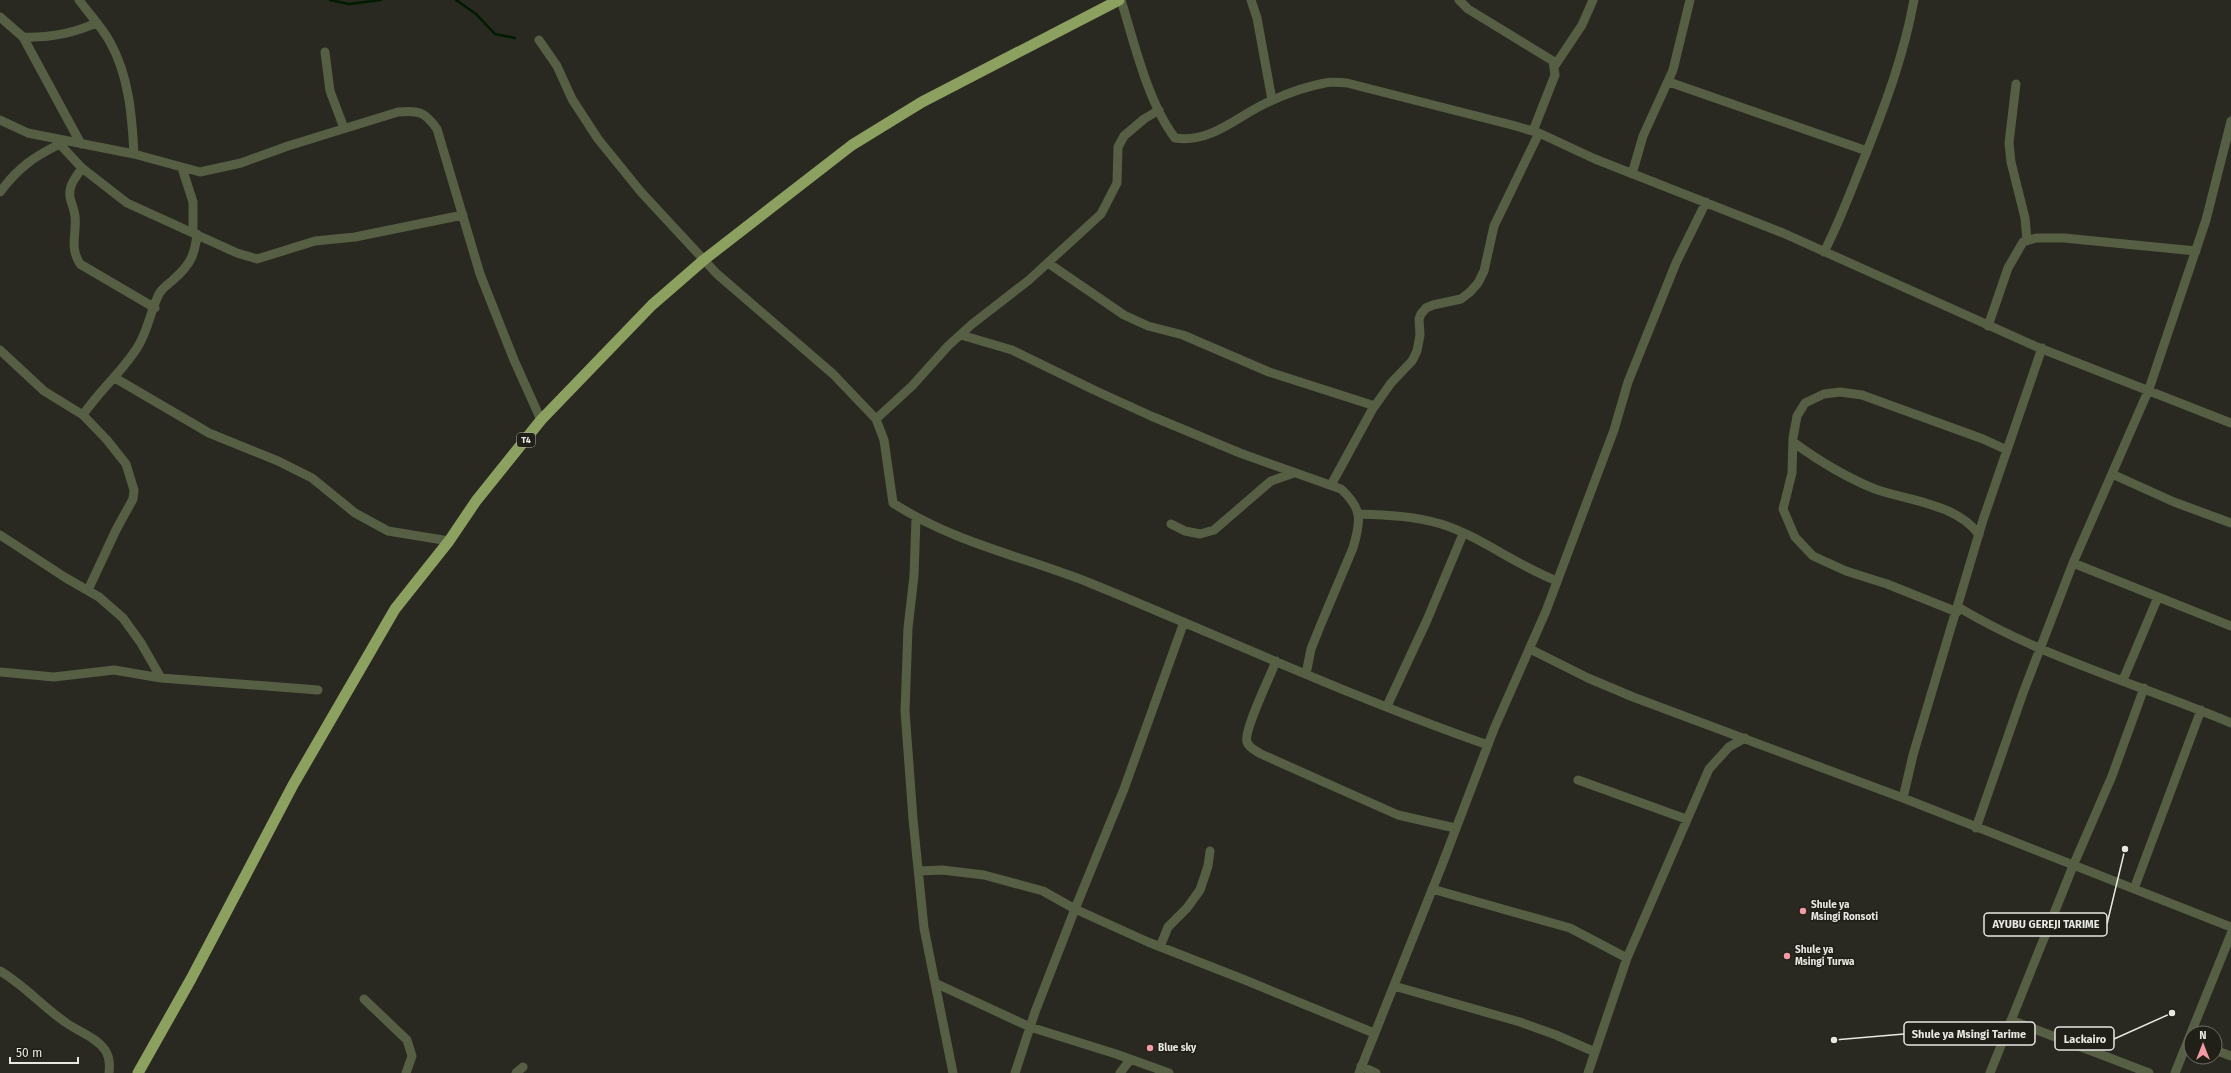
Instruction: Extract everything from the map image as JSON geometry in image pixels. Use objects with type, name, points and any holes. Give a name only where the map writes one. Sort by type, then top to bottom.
[{"type":"highway","name":"T4","points":[[138,1073],[191,979],[292,785],[395,609],[449,541],[476,501],[541,420],[652,305],[705,260],[852,145],[922,102],[1120,0]]},
{"type":"street","points":[[79,0],[110,42],[125,81],[132,116],[134,154]]},
{"type":"street","points":[[1120,0],[1145,75],[1167,128],[1175,138],[1187,140],[1200,138],[1217,131],[1272,100],[1326,82],[1347,83],[1536,132],[1632,174],[1706,202],[1824,252],[1988,326],[2231,423]]},
{"type":"street","points":[[1251,0],[1257,18],[1272,100]]},
{"type":"street","points":[[1331,485],[1375,406],[1391,383],[1412,361],[1417,351],[1420,335],[1419,319],[1421,314],[1426,308],[1433,305],[1447,304],[1461,299],[1478,283],[1484,271],[1494,226],[1536,132],[1554,75],[1553,61],[1548,56],[1468,9],[1459,0]]},
{"type":"street","points":[[1554,67],[1582,25],[1593,0]]},
{"type":"street","points":[[1632,174],[1643,136],[1669,82],[1690,0]]},
{"type":"street","points":[[1824,252],[1838,224],[1895,80],[1907,37],[1914,0]]},
{"type":"street","points":[[0,17],[22,37],[81,144]]},
{"type":"street","points":[[22,37],[38,38],[62,35],[78,31],[96,23]]},
{"type":"street","points":[[539,40],[557,66],[572,99],[610,156],[673,228],[733,289],[834,374],[876,419],[884,440],[893,503],[916,518],[1075,577],[1306,674],[1488,745]]},
{"type":"street","points":[[325,52],[330,91],[344,128]]},
{"type":"street","points":[[1669,82],[1866,151]]},
{"type":"street","points":[[2016,84],[2008,143],[2011,162],[2025,218],[2027,240]]},
{"type":"street","points":[[0,120],[28,133],[57,141],[134,154],[200,172],[217,169],[398,112],[412,110],[423,113],[430,118],[437,129],[480,274],[514,360],[541,420]]},
{"type":"street","points":[[876,419],[912,386],[960,335],[1048,263],[1101,214],[1117,183],[1118,147],[1124,136],[1144,119],[1159,110]]},
{"type":"street","points":[[1976,828],[2040,648],[2073,563],[2149,389],[2196,251],[2219,172],[2231,121]]},
{"type":"street","points":[[57,141],[82,168],[127,203],[237,253],[257,259],[315,241],[355,237],[463,215]]},
{"type":"street","points":[[0,192],[22,167],[57,141]]},
{"type":"street","points":[[82,168],[71,186],[69,198],[75,216],[73,242],[75,256],[80,264],[155,308]]},
{"type":"street","points":[[83,415],[94,399],[115,378],[144,336],[163,289],[185,268],[196,250],[193,202],[182,168]]},
{"type":"street","points":[[1376,1073],[1360,1070],[1488,745],[1511,688],[1530,649],[1557,581],[1614,430],[1628,382],[1676,263],[1706,202]]},
{"type":"street","points":[[1988,326],[2008,268],[2015,253],[2023,242],[2027,240],[2036,238],[2064,238],[2196,251]]},
{"type":"street","points":[[1048,263],[1124,315],[1148,326],[1183,334],[1269,372],[1375,406]]},
{"type":"street","points":[[960,335],[1012,350],[1151,416],[1294,473],[1341,489],[1353,500],[1358,514],[1358,532],[1353,548],[1320,624],[1312,648],[1306,674]]},
{"type":"street","points":[[1903,798],[1913,754],[1979,535],[2042,348]]},
{"type":"street","points":[[0,350],[44,391],[83,415],[107,440],[126,464],[134,490],[133,499],[88,590]]},
{"type":"street","points":[[115,378],[209,433],[278,461],[312,478],[355,513],[388,531],[449,541]]},
{"type":"street","points":[[2007,450],[1983,439],[1902,408],[1862,395],[1840,392],[1824,394],[1805,403],[1797,416],[1793,442],[1792,473],[1783,509],[1795,537],[1814,556],[1820,559],[1846,571],[1887,584],[1957,610],[2040,648],[2231,723]]},
{"type":"street","points":[[1793,442],[1829,468],[1875,488],[1948,510],[1972,524],[1979,535]]},
{"type":"street","points":[[1171,524],[1185,531],[1200,534],[1214,530],[1270,481],[1294,473]]},
{"type":"street","points":[[2112,474],[2174,502],[2231,523]]},
{"type":"street","points":[[1358,514],[1405,516],[1442,524],[1536,574],[1557,581]]},
{"type":"street","points":[[916,518],[914,576],[908,628],[905,711],[924,928],[953,1073]]},
{"type":"street","points":[[1387,706],[1427,620],[1463,534]]},
{"type":"street","points":[[0,535],[99,597],[123,618],[141,643],[161,678]]},
{"type":"street","points":[[2073,563],[2231,626]]},
{"type":"street","points":[[2123,680],[2158,598]]},
{"type":"street","points":[[1015,1073],[1030,1027],[1075,909],[1124,790],[1184,622]]},
{"type":"street","points":[[1530,649],[1588,678],[1903,798],[1976,828],[2231,927]]},
{"type":"street","points":[[1276,661],[1248,728],[1246,741],[1249,747],[1261,754],[1398,815],[1455,828]]},
{"type":"street","points":[[0,672],[54,677],[114,670],[161,678],[318,690]]},
{"type":"street","points":[[1990,1073],[2073,866],[2112,776],[2144,688]]},
{"type":"street","points":[[2134,889],[2201,710]]},
{"type":"street","points":[[1588,1073],[1627,958],[1709,769],[1729,747],[1745,738]]},
{"type":"street","points":[[1578,780],[1686,819]]},
{"type":"street","points":[[1160,947],[1168,927],[1187,908],[1200,890],[1208,866],[1210,852]]},
{"type":"street","points":[[919,871],[961,872],[1010,881],[1043,891],[1075,909],[1160,947],[1374,1033]]},
{"type":"street","points":[[1432,889],[1570,928],[1627,958]]},
{"type":"street","points":[[2195,1025],[2231,934]]},
{"type":"street","points":[[0,971],[19,983],[32,996],[66,1023],[105,1049],[110,1065],[109,1073]]},
{"type":"street","points":[[935,983],[1030,1027],[1169,1073]]},
{"type":"street","points":[[1394,986],[1520,1022],[1556,1035],[1595,1052]]},
{"type":"street","points":[[364,999],[407,1040],[412,1056],[406,1073]]},
{"type":"street","points":[[2011,1020],[2149,1073]]},
{"type":"street","points":[[2175,1073],[2183,1054]]},
{"type":"street","points":[[1120,1073],[1130,1060]]},
{"type":"waterway","points":[[330,0],[349,4],[381,0]]},
{"type":"waterway","points":[[456,0],[476,14],[495,34],[515,38]]},
{"type":"place","name":"AYUBU GEREJI TARIME","points":[[2125,849]]},
{"type":"place","name":"Shule ya Msingi Ronsoti","points":[[1803,911]]},
{"type":"place","name":"Shule ya Msingi Turwa","points":[[1787,956]]},
{"type":"place","name":"Lackairo","points":[[2172,1013]]},
{"type":"place","name":"Shule ya Msingi Tarime","points":[[1834,1040]]},
{"type":"place","name":"Blue sky","points":[[1150,1048]]}]
